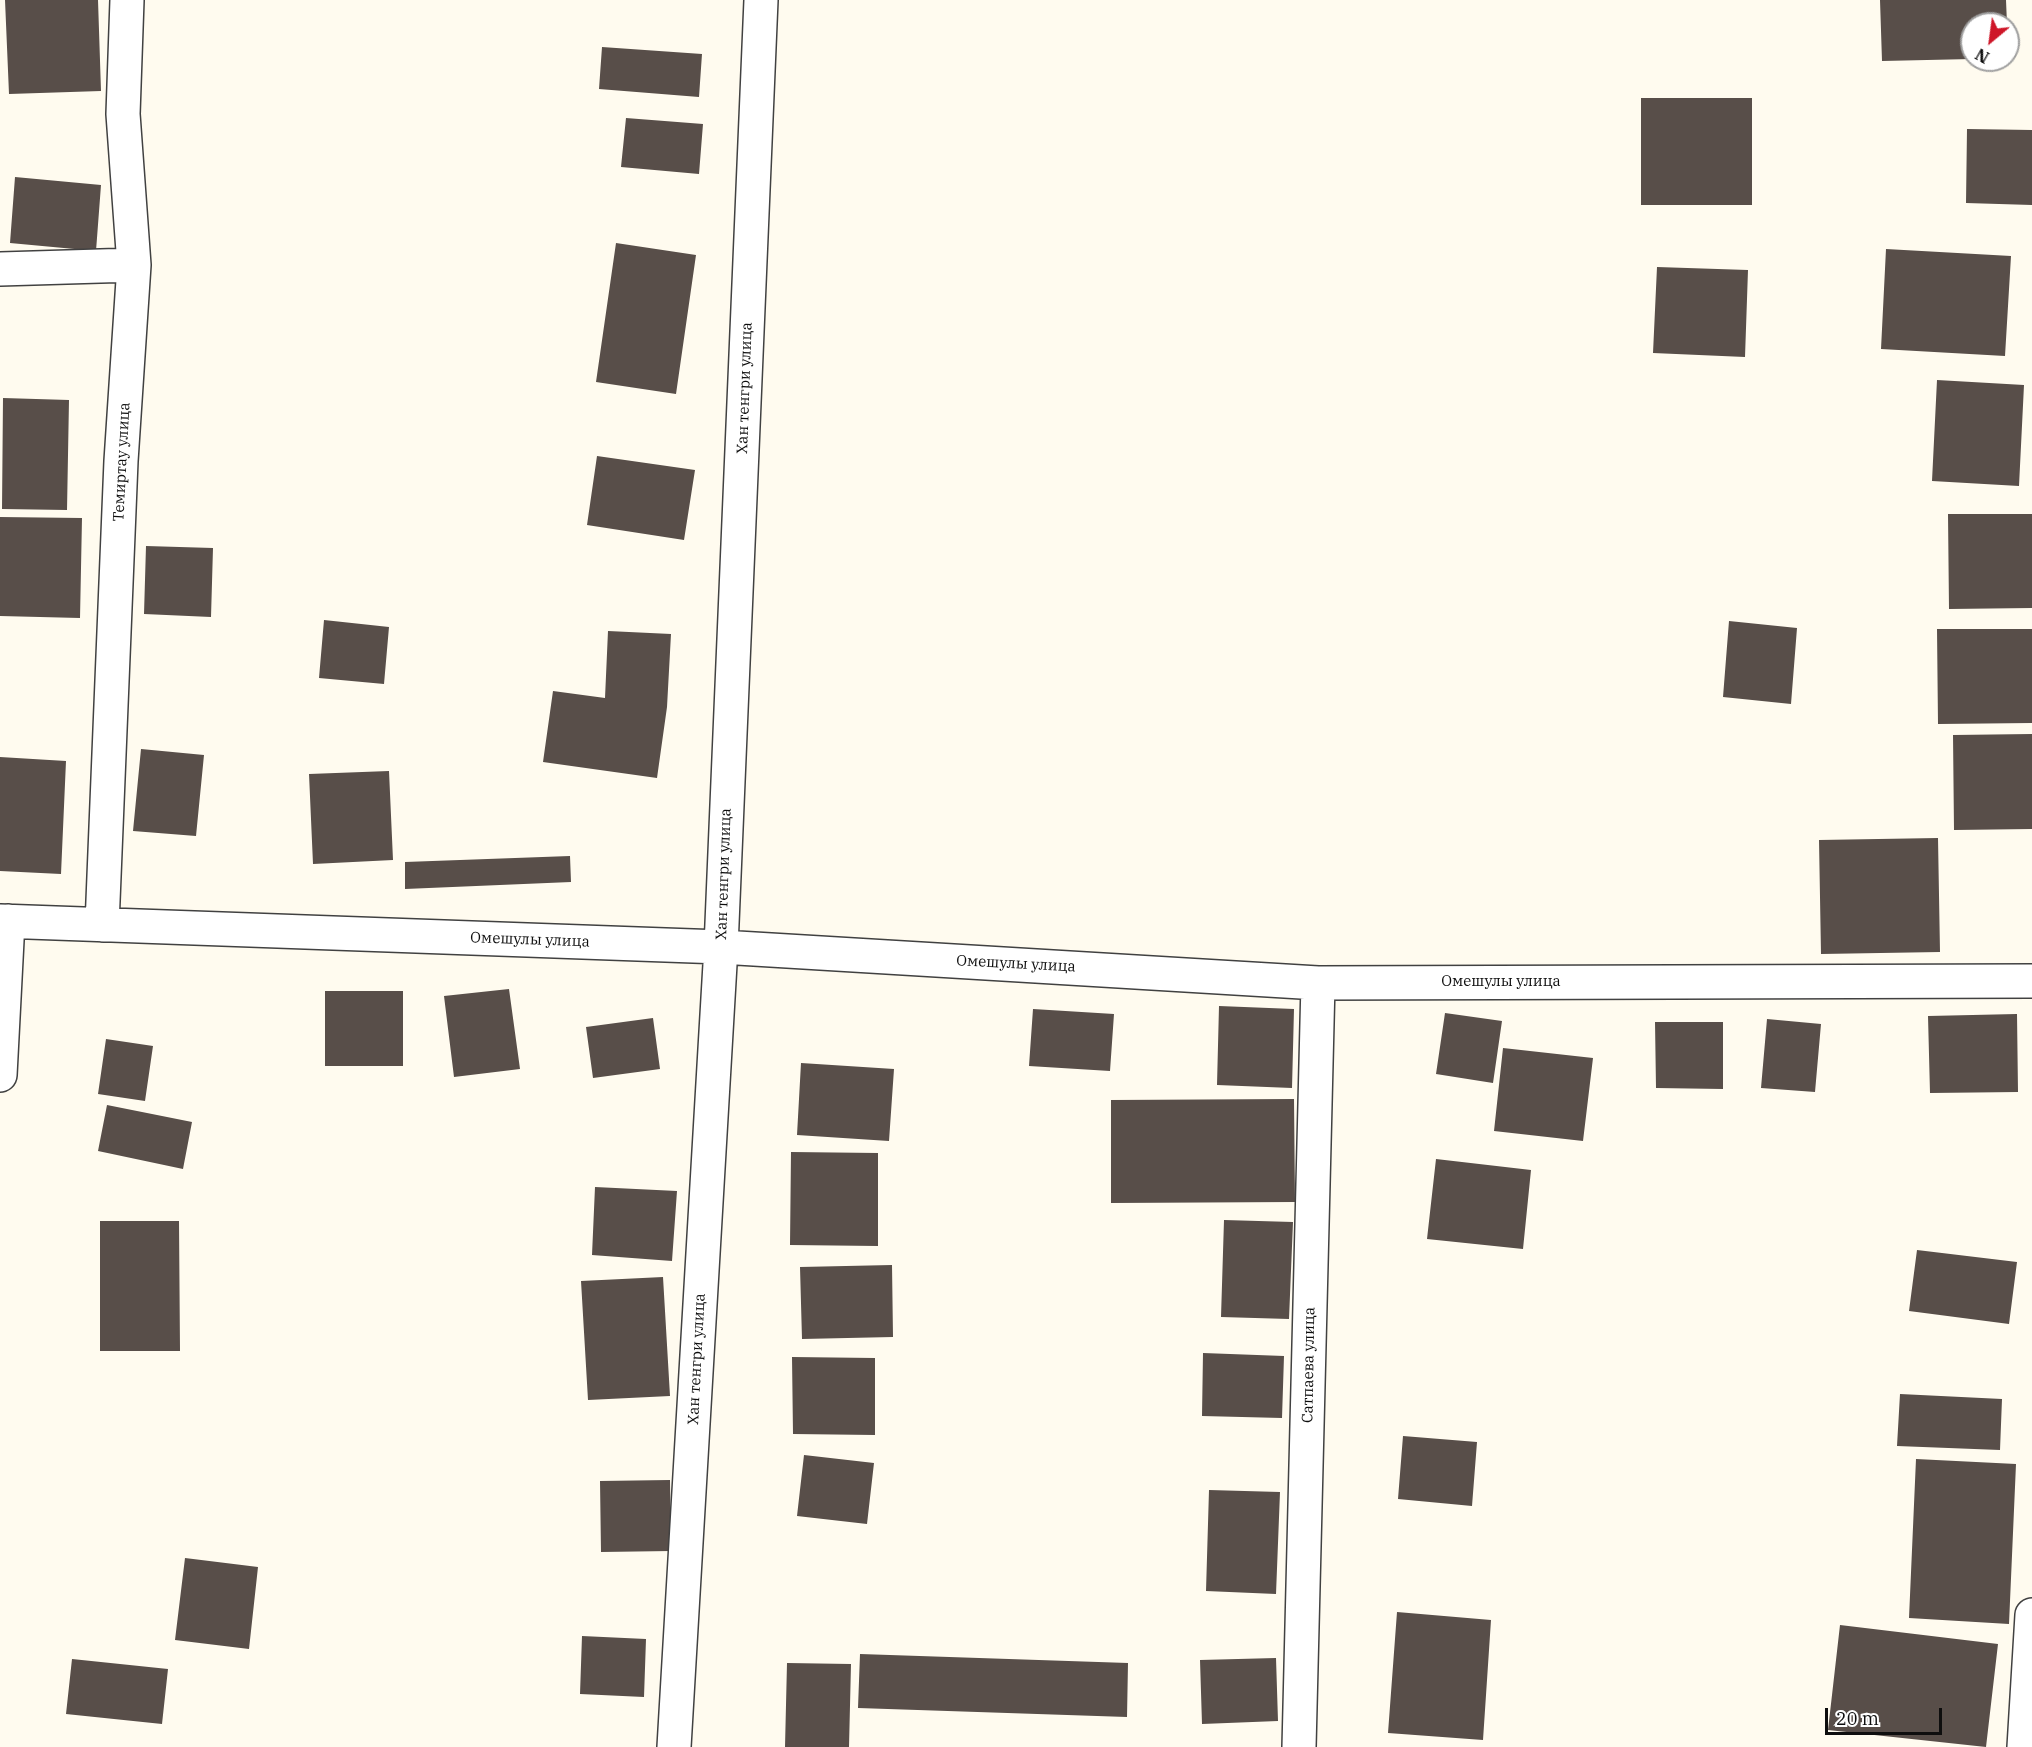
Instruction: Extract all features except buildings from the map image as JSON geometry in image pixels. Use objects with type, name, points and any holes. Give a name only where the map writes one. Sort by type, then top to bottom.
[{"type":"street","name":"Темиртау улица","points":[[102,925],[121,461],[134,265],[123,114],[127,0]]},
{"type":"street","name":"Хан тенгри улица","points":[[674,1747],[721,947],[761,0]]},
{"type":"street","points":[[0,269],[134,265]]},
{"type":"street","points":[[0,1076],[4,921]]},
{"type":"street","name":"Омешулы улица","points":[[4,921],[721,947],[1318,982],[2032,981]]},
{"type":"street","name":"Сатпаева улица","points":[[1299,1747],[1318,982]]},
{"type":"street","points":[[2024,1747],[2032,1615]]}]
